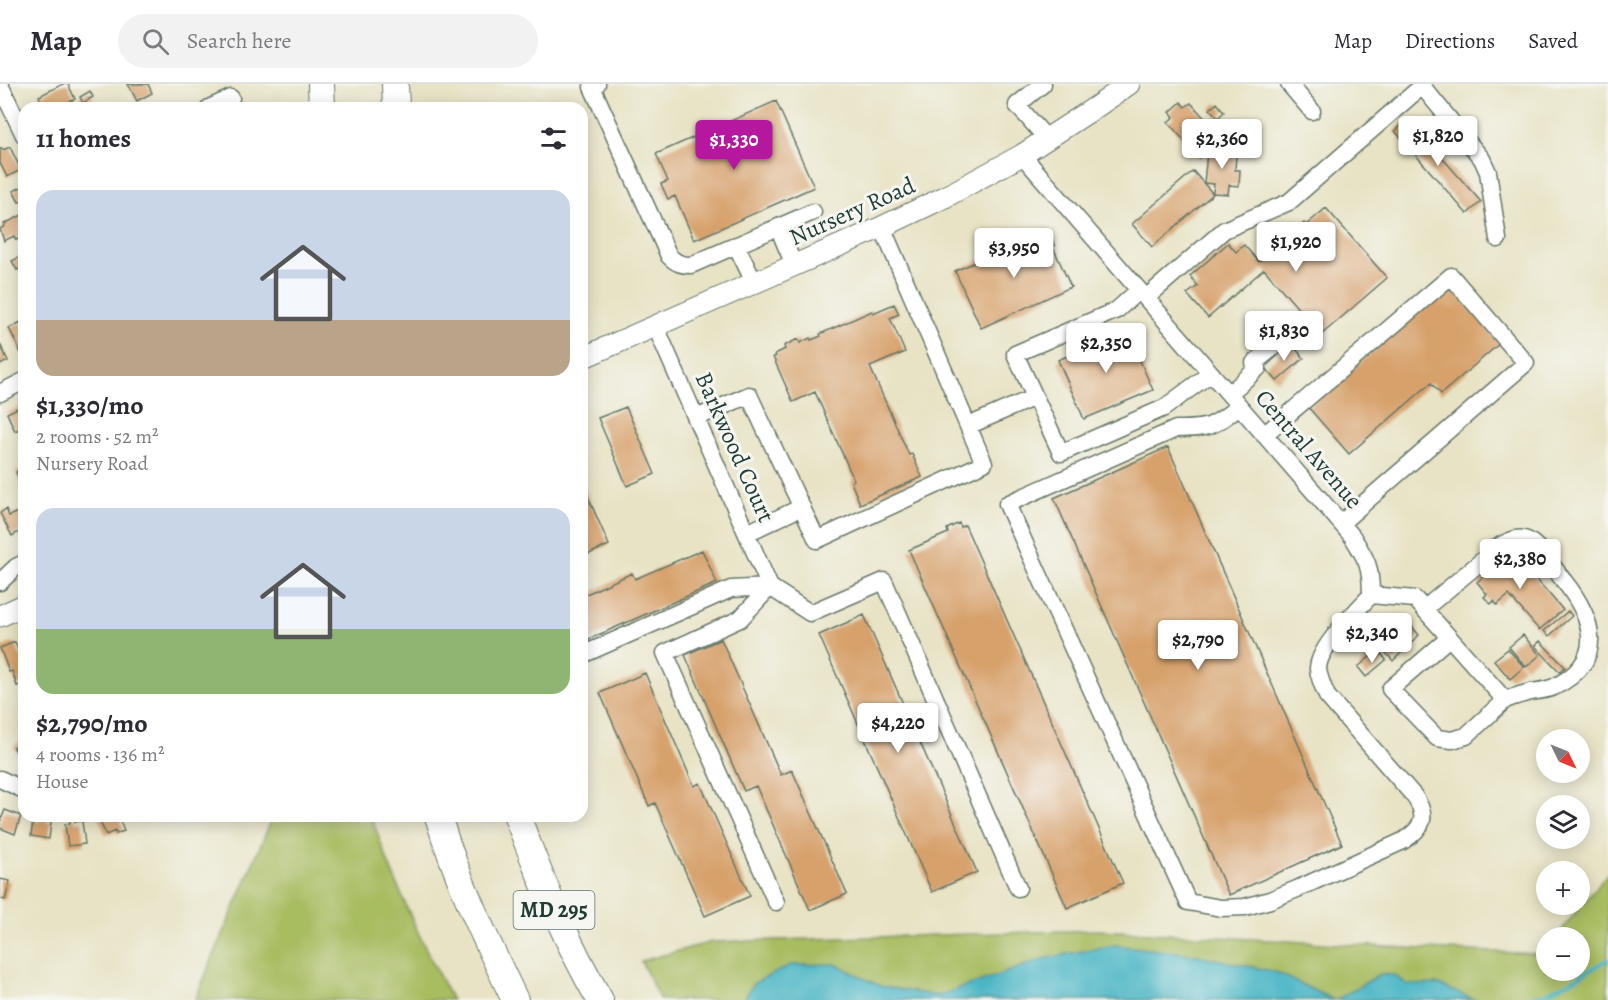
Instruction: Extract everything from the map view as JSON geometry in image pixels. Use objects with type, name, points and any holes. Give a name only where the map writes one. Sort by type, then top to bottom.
[{"type":"highway","points":[[321,84],[322,102]]},
{"type":"highway","points":[[395,84],[396,102]]},
{"type":"highway","name":"MD 295","points":[[440,822],[480,928],[515,1000]]},
{"type":"highway","name":"MD 295","points":[[519,822],[549,897],[600,1000]]},
{"type":"main road","name":"Nursery Road","points":[[588,355],[882,227],[945,197],[1022,155],[1129,84]]},
{"type":"main road","points":[[0,616],[18,608]]},
{"type":"street","points":[[597,84],[592,87],[669,256],[675,261],[682,265],[691,265],[813,212]]},
{"type":"street","points":[[1042,84],[1017,105],[1047,139]]},
{"type":"street","points":[[0,85],[6,114],[18,128]]},
{"type":"street","points":[[1292,85],[1312,111]]},
{"type":"street","points":[[1211,373],[1164,408],[1060,453],[1015,354],[1117,310],[1143,294],[1224,230],[1289,202],[1422,87],[1485,165],[1498,239]]},
{"type":"street","points":[[222,102],[231,98]]},
{"type":"street","name":"Central Avenue","points":[[1022,155],[1352,536],[1366,558],[1371,576],[1371,596]]},
{"type":"street","points":[[777,227],[794,265]]},
{"type":"street","points":[[696,418],[749,395],[817,540],[984,463],[882,227]]},
{"type":"street","points":[[736,245],[754,282]]},
{"type":"street","points":[[1264,435],[1451,276],[1526,363],[1341,523]]},
{"type":"street","name":"Barkwood Court","points":[[655,325],[770,587]]},
{"type":"street","points":[[1287,336],[1254,363],[1258,368],[1212,426],[1198,429],[1176,429],[1007,504],[1188,902],[1221,908],[1245,907],[1270,900],[1403,841],[1421,826],[1422,806],[1327,696],[1321,682],[1318,668],[1321,657],[1332,639],[1371,596],[1415,599],[1504,700]]},
{"type":"street","points":[[0,393],[18,384]]},
{"type":"street","points":[[968,426],[1035,397]]},
{"type":"street","points":[[747,533],[802,507]]},
{"type":"street","points":[[1424,609],[1501,545],[1515,538],[1527,540],[1538,549],[1569,588],[1586,614],[1591,637],[1586,659],[1574,674],[1552,688],[1504,700],[1466,736],[1452,740],[1437,738],[1390,689],[1449,638]]},
{"type":"street","points":[[0,582],[18,566]]},
{"type":"street","points":[[588,653],[731,589],[770,587],[810,613],[884,581],[1018,888]]},
{"type":"street","points":[[770,587],[740,619],[665,653],[776,902]]},
{"type":"street","points":[[0,779],[18,787]]},
{"type":"green space","points":[[270,822],[373,822],[408,910],[452,1000],[195,1000]]},
{"type":"green space","points":[[1608,873],[1608,1000],[660,1000],[641,961],[712,942],[1099,930],[1536,954],[1536,981],[1590,981],[1590,927],[1564,927],[1574,915],[1590,915],[1590,895]]},
{"type":"water","points":[[1114,945],[1192,954],[1276,972],[1334,1000],[743,1000],[754,983],[791,965],[835,964],[880,986],[938,996],[1047,958]]},
{"type":"water","points":[[1380,974],[1394,975],[1407,985],[1437,984],[1475,1000],[1336,1000]]},
{"type":"building","points":[[63,84],[68,84],[75,99],[69,102],[42,102],[39,96]]},
{"type":"building","points":[[128,84],[148,84],[152,93],[137,101]]},
{"type":"building","points":[[90,91],[93,97],[82,102],[80,97]]},
{"type":"building","points":[[776,101],[814,187],[694,240],[675,196],[668,199],[661,184],[668,181],[656,154]]},
{"type":"building","points":[[1181,102],[1185,107],[1191,103],[1222,138],[1199,158],[1168,122],[1174,117],[1170,112]]},
{"type":"building","points":[[1217,103],[1224,112],[1218,118],[1210,109]]},
{"type":"building","points":[[1408,119],[1481,202],[1467,214],[1395,131]]},
{"type":"building","points":[[1214,146],[1229,147],[1229,154],[1236,155],[1235,170],[1240,170],[1239,186],[1229,185],[1228,194],[1213,193],[1214,184],[1204,183],[1207,153],[1214,153]]},
{"type":"building","points":[[10,147],[18,164],[18,172],[7,177],[0,163],[0,149]]},
{"type":"building","points":[[1193,171],[1213,194],[1152,247],[1132,224]]},
{"type":"building","points":[[18,189],[18,200],[13,191]]},
{"type":"building","points":[[1326,208],[1387,278],[1321,335],[1264,269],[1208,318],[1187,294],[1198,286],[1190,276],[1228,243],[1236,252],[1244,245],[1259,262],[1304,223],[1306,225]]},
{"type":"building","points":[[18,217],[18,239],[16,240],[14,236],[4,241],[0,229],[5,226],[4,224]]},
{"type":"building","points":[[1047,228],[1071,287],[981,328],[955,271]]},
{"type":"building","points":[[18,258],[18,270],[17,270],[12,261]]},
{"type":"building","points":[[1450,285],[1500,343],[1441,394],[1431,383],[1349,454],[1308,407]]},
{"type":"building","points":[[894,304],[899,314],[890,318],[905,352],[870,367],[909,455],[912,454],[922,477],[860,504],[851,482],[854,480],[815,392],[793,402],[773,357],[785,349],[784,346],[798,339],[800,343],[810,338],[811,340],[872,311],[873,313]]},
{"type":"building","points":[[18,324],[18,347],[9,328]]},
{"type":"building","points":[[1130,329],[1136,344],[1133,345],[1153,390],[1084,419],[1058,360]]},
{"type":"building","points":[[0,344],[8,361],[0,365]]},
{"type":"building","points":[[1291,344],[1304,358],[1277,381],[1265,367]]},
{"type":"building","points":[[626,407],[655,474],[627,486],[598,418]]},
{"type":"building","points":[[18,408],[18,430],[15,431],[7,413]]},
{"type":"building","points":[[1168,447],[1342,844],[1229,895],[1054,498]]},
{"type":"building","points":[[588,497],[609,545],[588,554]]},
{"type":"building","points":[[6,509],[9,516],[18,512],[18,532],[12,536],[0,513]]},
{"type":"building","points":[[959,523],[961,527],[965,525],[1123,883],[1067,908],[909,550],[948,533],[947,529]]},
{"type":"building","points":[[702,550],[717,583],[588,639],[588,593],[632,573],[635,579]]},
{"type":"building","points":[[1512,551],[1563,610],[1539,630],[1509,595],[1497,605],[1494,601],[1491,604],[1484,597],[1487,594],[1477,582]]},
{"type":"building","points":[[1568,611],[1572,616],[1549,636],[1544,631]]},
{"type":"building","points":[[864,615],[977,872],[932,892],[819,635]]},
{"type":"building","points":[[1408,622],[1419,635],[1393,661],[1381,647]]},
{"type":"building","points":[[1523,635],[1540,655],[1526,667],[1509,647]]},
{"type":"building","points":[[721,639],[781,775],[792,770],[847,894],[810,910],[756,786],[744,791],[685,655]]},
{"type":"building","points":[[1540,641],[1565,667],[1560,672],[1535,646]]},
{"type":"building","points":[[15,642],[18,650],[18,686],[12,671],[9,672],[0,648]]},
{"type":"building","points":[[1508,649],[1524,667],[1510,679],[1494,660]]},
{"type":"building","points":[[1378,650],[1386,660],[1366,677],[1358,667]]},
{"type":"building","points":[[645,673],[694,786],[700,783],[750,896],[705,916],[655,803],[649,806],[600,693]]},
{"type":"building","points":[[18,743],[18,753],[13,747]]},
{"type":"building","points":[[5,810],[18,815],[19,822],[15,834],[0,828]]},
{"type":"building","points":[[33,822],[51,822],[49,839],[31,836]]},
{"type":"building","points":[[82,822],[85,844],[68,846],[65,824]]},
{"type":"building","points":[[100,822],[120,822],[124,831],[116,834],[115,831],[106,835]]},
{"type":"building","points":[[0,879],[10,881],[5,900],[0,899]]},
{"type":"waterway","points":[[1519,1000],[1544,994],[1570,982],[1608,959]]}]
